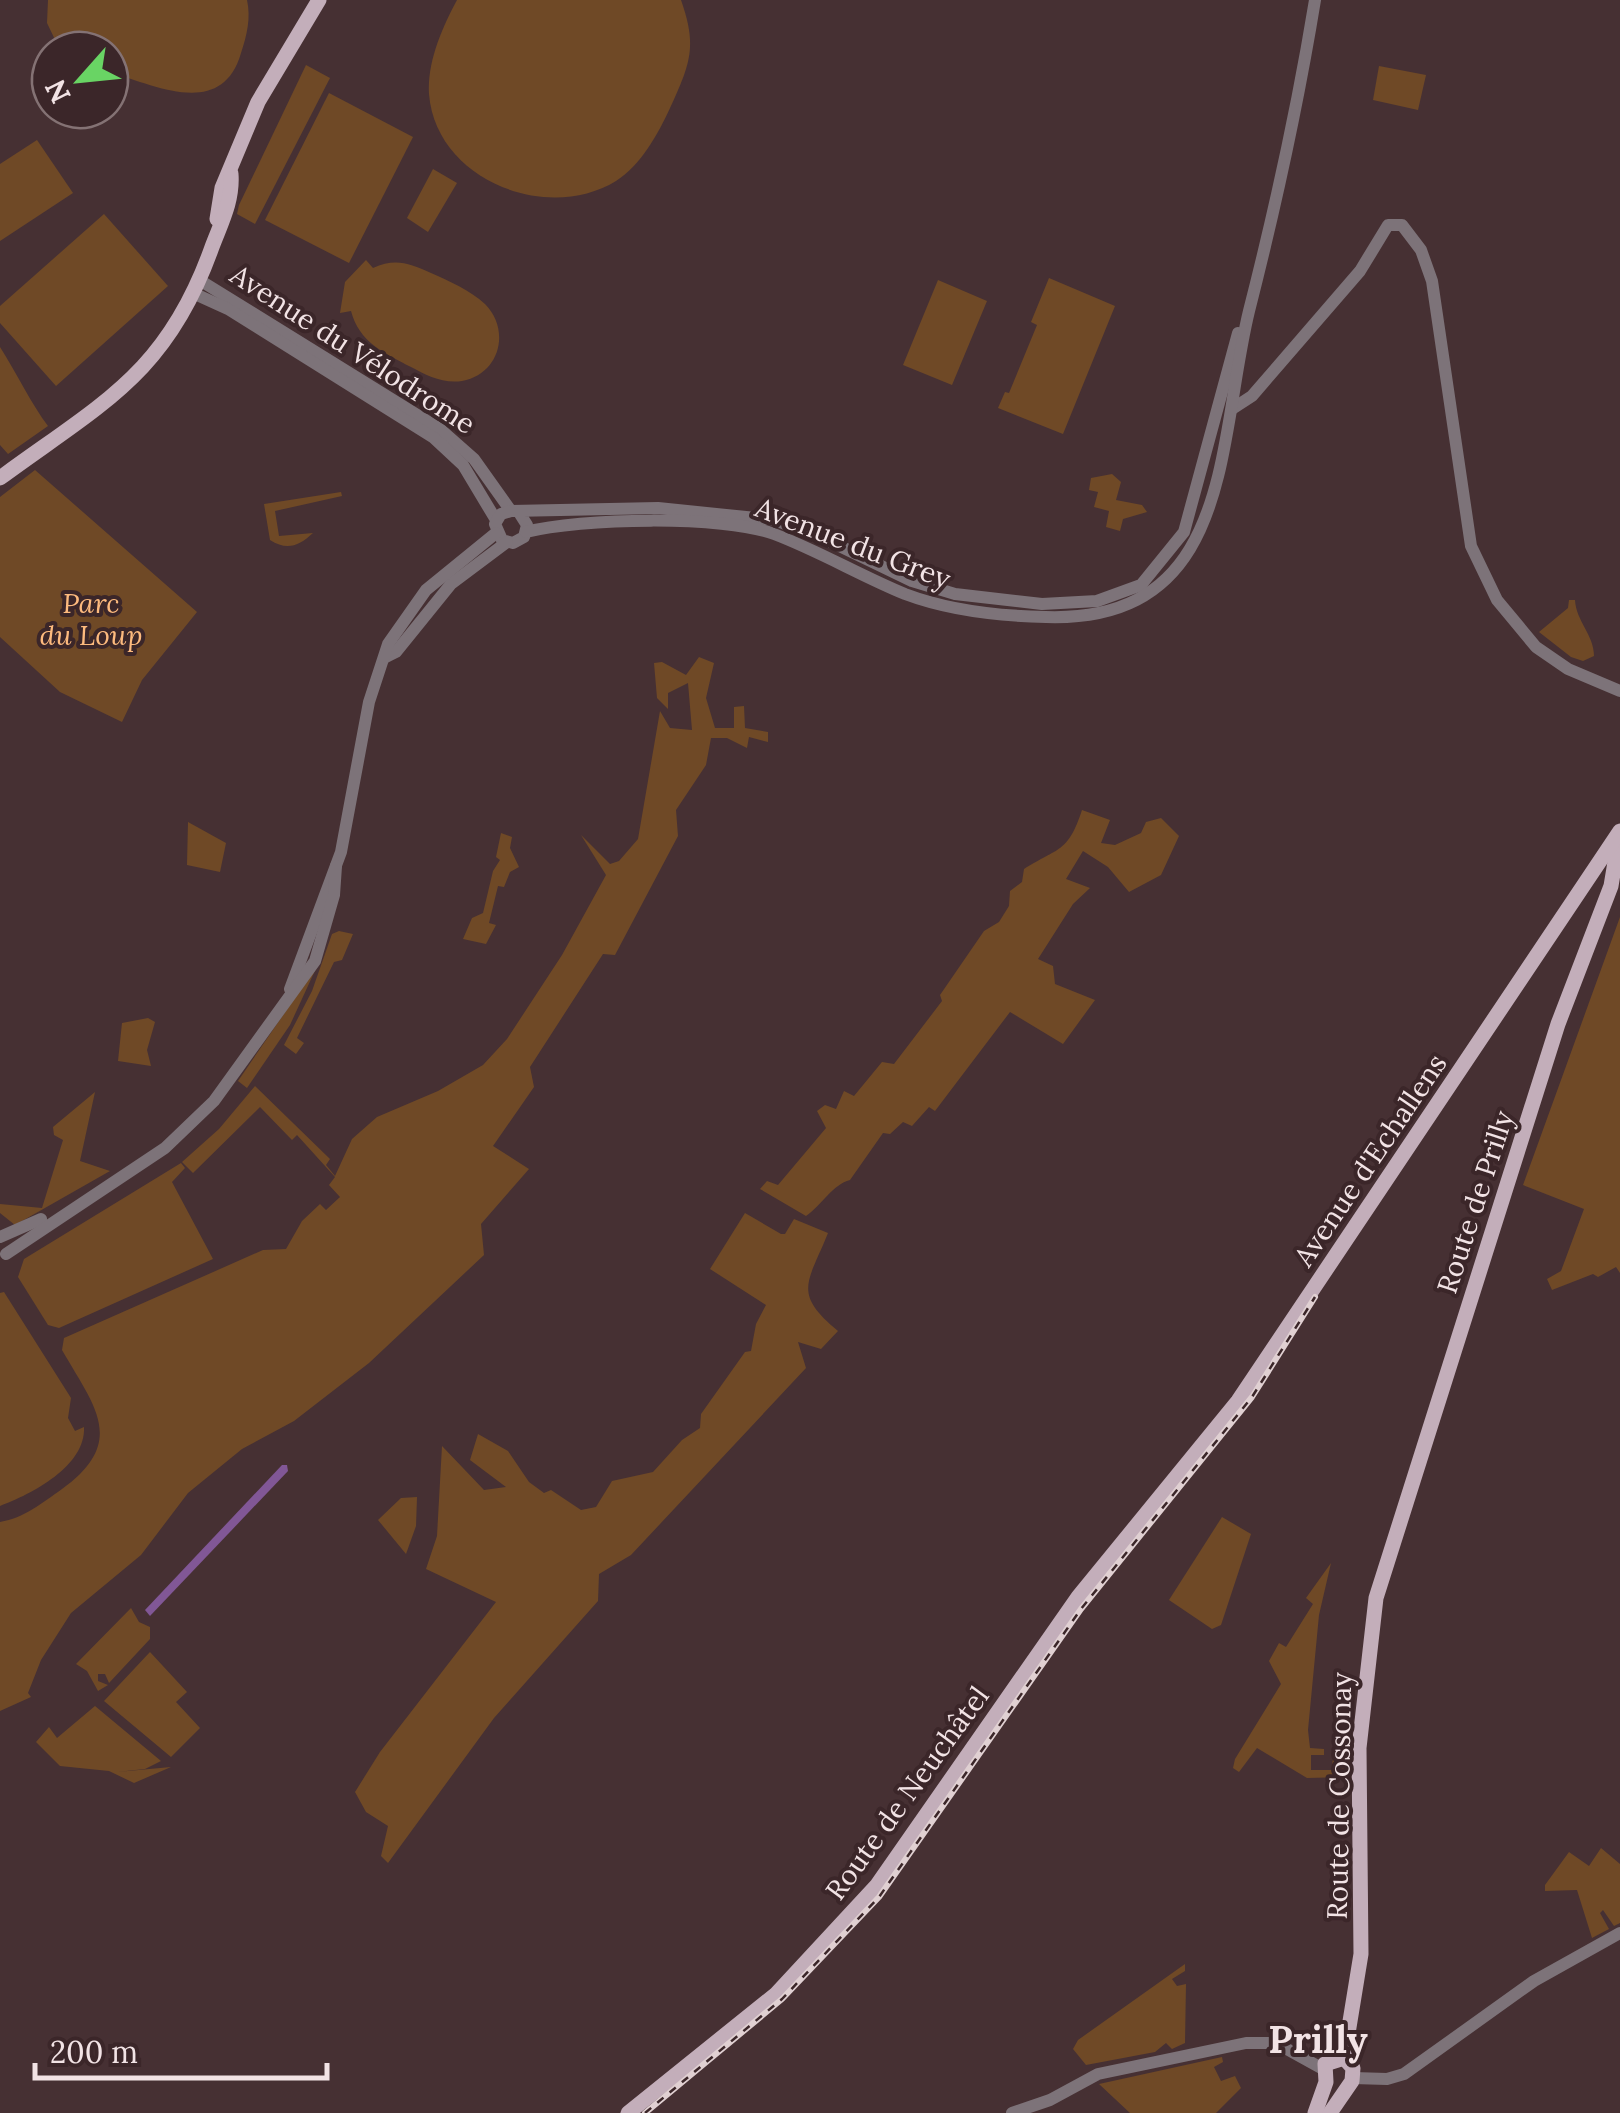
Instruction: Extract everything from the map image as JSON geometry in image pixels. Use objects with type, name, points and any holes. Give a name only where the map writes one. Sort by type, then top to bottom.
[{"type":"main road","points":[[0,478],[133,380],[164,346],[198,287],[216,238],[222,188],[258,102],[319,0]]},
{"type":"main road","name":"Route de Prilly","points":[[1393,1536],[1558,1024],[1616,882],[1620,831]]},
{"type":"main road","name":"Avenue d'Echallens","points":[[1188,1467],[1347,1242],[1620,831]]},
{"type":"main road","name":"Avenue d'Echallens","points":[[1590,880],[1619,849]]},
{"type":"main road","name":"Route de Neuchâtel","points":[[628,2113],[776,1994],[848,1919],[911,1840],[1069,1608],[1188,1467]]},
{"type":"main road","name":"Route de Cossonay","points":[[1344,2058],[1361,1954],[1362,1699],[1376,1598],[1393,1536]]},
{"type":"main road","points":[[1314,2113],[1333,2058],[1344,2058],[1354,2068],[1350,2082],[1330,2113]]},
{"type":"main road","points":[[1324,2076],[1333,2088],[1350,2082]]},
{"type":"street","points":[[1042,611],[1082,616],[1120,609],[1148,597],[1168,581],[1199,534],[1234,408],[1248,315],[1315,0]]},
{"type":"street","points":[[1212,423],[1252,396],[1360,271],[1384,229],[1394,222],[1406,228],[1421,250],[1432,281],[1471,546],[1490,588],[1536,647],[1568,669],[1620,691]]},
{"type":"street","name":"Avenue du Vélodrome","points":[[198,287],[440,429],[474,459],[526,532]]},
{"type":"street","name":"Avenue du Vélodrome","points":[[198,287],[434,438],[464,466],[500,532]]},
{"type":"street","points":[[1042,611],[1116,597],[1140,585],[1157,570],[1190,516],[1212,423],[1248,315]]},
{"type":"street","points":[[1234,348],[1229,378],[1234,408]]},
{"type":"street","name":"Avenue du Grey","points":[[515,512],[658,508],[775,520],[925,586],[1042,611]]},
{"type":"street","points":[[1,1249],[155,1156],[195,1123],[285,1001],[318,903],[336,866],[369,702],[388,644],[426,590],[500,532],[515,512]]},
{"type":"street","name":"Avenue du Grey","points":[[526,532],[552,526],[740,526],[771,533],[926,601],[974,611],[1042,611]]},
{"type":"street","points":[[500,532],[519,541],[526,532]]},
{"type":"street","points":[[1350,2082],[1387,2080],[1404,2074],[1534,1981],[1620,1933]]},
{"type":"street","points":[[1012,2113],[1104,2072],[1261,2041],[1276,2043],[1324,2076]]},
{"type":"green space","points":[[48,0],[247,0],[249,13],[241,53],[232,73],[219,86],[203,92],[167,90],[130,78],[130,30],[50,30]]},
{"type":"green space","points":[[457,0],[681,0],[689,30],[687,66],[660,128],[633,166],[616,181],[589,193],[559,197],[529,195],[500,186],[473,171],[452,150],[436,124],[429,94],[433,58]]},
{"type":"green space","points":[[306,65],[330,78],[255,224],[237,214],[239,205]]},
{"type":"green space","points":[[1379,66],[1426,75],[1418,110],[1373,100]]},
{"type":"green space","points":[[329,93],[413,137],[349,263],[265,220]]},
{"type":"green space","points":[[37,140],[73,193],[0,241],[0,164]]},
{"type":"green space","points":[[433,169],[457,183],[428,232],[407,218]]},
{"type":"green space","points":[[104,214],[168,286],[56,386],[0,323],[0,306]]},
{"type":"green space","points":[[366,260],[373,268],[395,263],[416,267],[459,286],[485,304],[498,326],[499,338],[498,350],[485,370],[462,381],[441,380],[391,357],[366,339],[351,311],[340,313],[345,282]]},
{"type":"green space","points":[[1049,278],[1115,306],[1063,434],[998,408],[1005,392],[1009,393],[1037,325],[1031,322]]},
{"type":"green space","points":[[938,280],[987,301],[952,385],[903,365]]},
{"type":"green space","points":[[0,347],[48,426],[8,454],[0,445]]},
{"type":"green space","name":"Parc du Loup","points":[[35,470],[197,612],[142,680],[122,722],[60,692],[0,637],[0,497]]},
{"type":"green space","points":[[1112,474],[1121,482],[1116,500],[1142,505],[1147,512],[1123,519],[1120,531],[1106,527],[1109,511],[1094,507],[1098,492],[1089,490],[1091,478]]},
{"type":"green space","points":[[341,492],[342,496],[275,511],[279,536],[313,533],[293,546],[270,540],[264,504]]},
{"type":"green space","points":[[1569,600],[1575,600],[1593,648],[1594,656],[1583,661],[1571,657],[1539,632],[1568,608]]},
{"type":"green space","points":[[699,657],[714,663],[706,698],[715,728],[734,728],[734,707],[744,706],[745,728],[768,732],[768,742],[749,737],[747,748],[727,738],[711,738],[706,765],[676,810],[678,836],[615,955],[603,954],[530,1067],[534,1087],[493,1146],[529,1169],[481,1224],[484,1255],[369,1363],[294,1421],[242,1449],[188,1493],[141,1555],[71,1613],[41,1660],[28,1693],[31,1697],[0,1711],[0,1522],[25,1513],[62,1489],[82,1472],[99,1439],[99,1422],[93,1406],[62,1350],[64,1338],[263,1250],[286,1249],[302,1221],[320,1204],[326,1210],[340,1197],[329,1185],[335,1177],[297,1135],[292,1140],[260,1107],[193,1173],[182,1162],[219,1129],[255,1086],[330,1159],[326,1165],[335,1176],[352,1139],[377,1117],[438,1091],[483,1065],[507,1039],[562,955],[606,875],[581,835],[610,864],[619,861],[638,839],[660,711],[670,728],[692,730],[688,683],[668,693],[668,709],[657,698],[654,663],[662,662],[686,675]]},
{"type":"green space","points":[[1082,810],[1110,820],[1101,843],[1115,845],[1141,833],[1146,822],[1161,818],[1179,836],[1161,875],[1129,892],[1108,867],[1083,851],[1066,879],[1090,888],[1073,904],[1038,959],[1053,966],[1055,984],[1095,1000],[1063,1044],[1010,1012],[935,1111],[929,1107],[912,1126],[903,1122],[890,1134],[883,1133],[850,1180],[806,1216],[760,1189],[767,1181],[778,1185],[826,1128],[817,1111],[825,1105],[836,1109],[844,1091],[854,1096],[882,1062],[894,1064],[942,1001],[940,995],[984,931],[999,922],[1009,906],[1010,891],[1022,882],[1024,869],[1067,842]]},
{"type":"green space","points":[[188,822],[226,843],[220,872],[187,865]]},
{"type":"green space","points":[[501,833],[512,837],[510,848],[519,867],[510,872],[504,887],[498,886],[489,923],[496,925],[486,944],[463,939],[472,918],[483,913],[493,871],[500,860],[496,857]]},
{"type":"green space","points":[[1620,917],[1620,1273],[1616,1267],[1598,1277],[1593,1274],[1552,1290],[1547,1279],[1561,1271],[1584,1209],[1523,1185]]},
{"type":"green space","points":[[332,934],[353,934],[342,960],[334,962],[297,1038],[304,1043],[296,1054],[284,1045],[312,991]]},
{"type":"green space","points":[[318,964],[290,1025],[247,1088],[238,1081]]},
{"type":"green space","points":[[148,1018],[155,1022],[147,1050],[151,1066],[118,1061],[122,1023]]},
{"type":"green space","points":[[95,1092],[80,1161],[110,1171],[15,1225],[0,1213],[0,1204],[42,1208],[63,1140],[54,1135],[53,1127]]},
{"type":"green space","points":[[181,1163],[185,1168],[172,1182],[213,1259],[59,1328],[48,1325],[18,1277],[24,1259]]},
{"type":"green space","points":[[745,1213],[781,1234],[785,1234],[794,1219],[828,1233],[810,1276],[809,1296],[814,1307],[838,1331],[821,1349],[798,1342],[806,1368],[631,1555],[599,1574],[598,1601],[494,1718],[388,1863],[381,1856],[388,1826],[366,1812],[355,1792],[380,1752],[496,1602],[426,1569],[437,1536],[442,1446],[484,1490],[506,1487],[470,1460],[478,1434],[508,1451],[529,1482],[544,1493],[551,1490],[581,1510],[596,1507],[612,1481],[653,1472],[682,1440],[700,1428],[701,1414],[745,1352],[751,1351],[756,1324],[766,1305],[710,1269]]},
{"type":"green space","points":[[4,1292],[71,1398],[68,1418],[75,1431],[84,1427],[82,1441],[67,1466],[41,1486],[0,1506],[0,1293]]},
{"type":"green space","points":[[417,1497],[416,1526],[406,1554],[378,1520],[401,1498]]},
{"type":"green space","points":[[1222,1517],[1251,1534],[1221,1625],[1212,1629],[1169,1600]]},
{"type":"green space","points":[[1331,1563],[1319,1615],[1308,1730],[1310,1748],[1324,1749],[1324,1755],[1311,1755],[1311,1770],[1331,1770],[1333,1759],[1348,1759],[1347,1777],[1307,1778],[1257,1748],[1239,1772],[1233,1768],[1235,1759],[1281,1684],[1269,1661],[1279,1643],[1286,1647],[1313,1604],[1306,1598]]},
{"type":"green space","points":[[131,1608],[139,1622],[150,1627],[150,1639],[109,1683],[105,1674],[98,1674],[98,1681],[108,1685],[98,1691],[87,1671],[76,1664]]},
{"type":"green space","points":[[150,1652],[187,1692],[176,1702],[200,1728],[171,1757],[104,1701]]},
{"type":"green space","points":[[95,1706],[161,1761],[145,1769],[117,1772],[171,1767],[134,1783],[109,1771],[60,1766],[36,1742],[49,1727],[57,1738]]},
{"type":"green space","points":[[1601,1848],[1620,1864],[1620,1923],[1614,1926],[1603,1910],[1600,1913],[1609,1929],[1592,1938],[1577,1890],[1545,1891],[1545,1885],[1569,1852],[1589,1866]]},
{"type":"green space","points":[[1185,1964],[1185,1971],[1172,1979],[1177,1986],[1186,1984],[1185,2043],[1172,2049],[1166,2043],[1155,2052],[1086,2065],[1073,2049],[1078,2040]]},
{"type":"green space","points":[[1222,2057],[1223,2062],[1214,2067],[1221,2081],[1235,2076],[1241,2088],[1216,2113],[1130,2113],[1099,2084]]},
{"type":"shaded area","points":[[282,1465],[287,1465],[288,1471],[150,1616],[145,1610]]},
{"type":"railway","points":[[645,2113],[782,1999],[879,1897],[1081,1609],[1252,1397],[1315,1297]]},
{"type":"district","name":"Prilly","points":[[1318,2040]]}]
